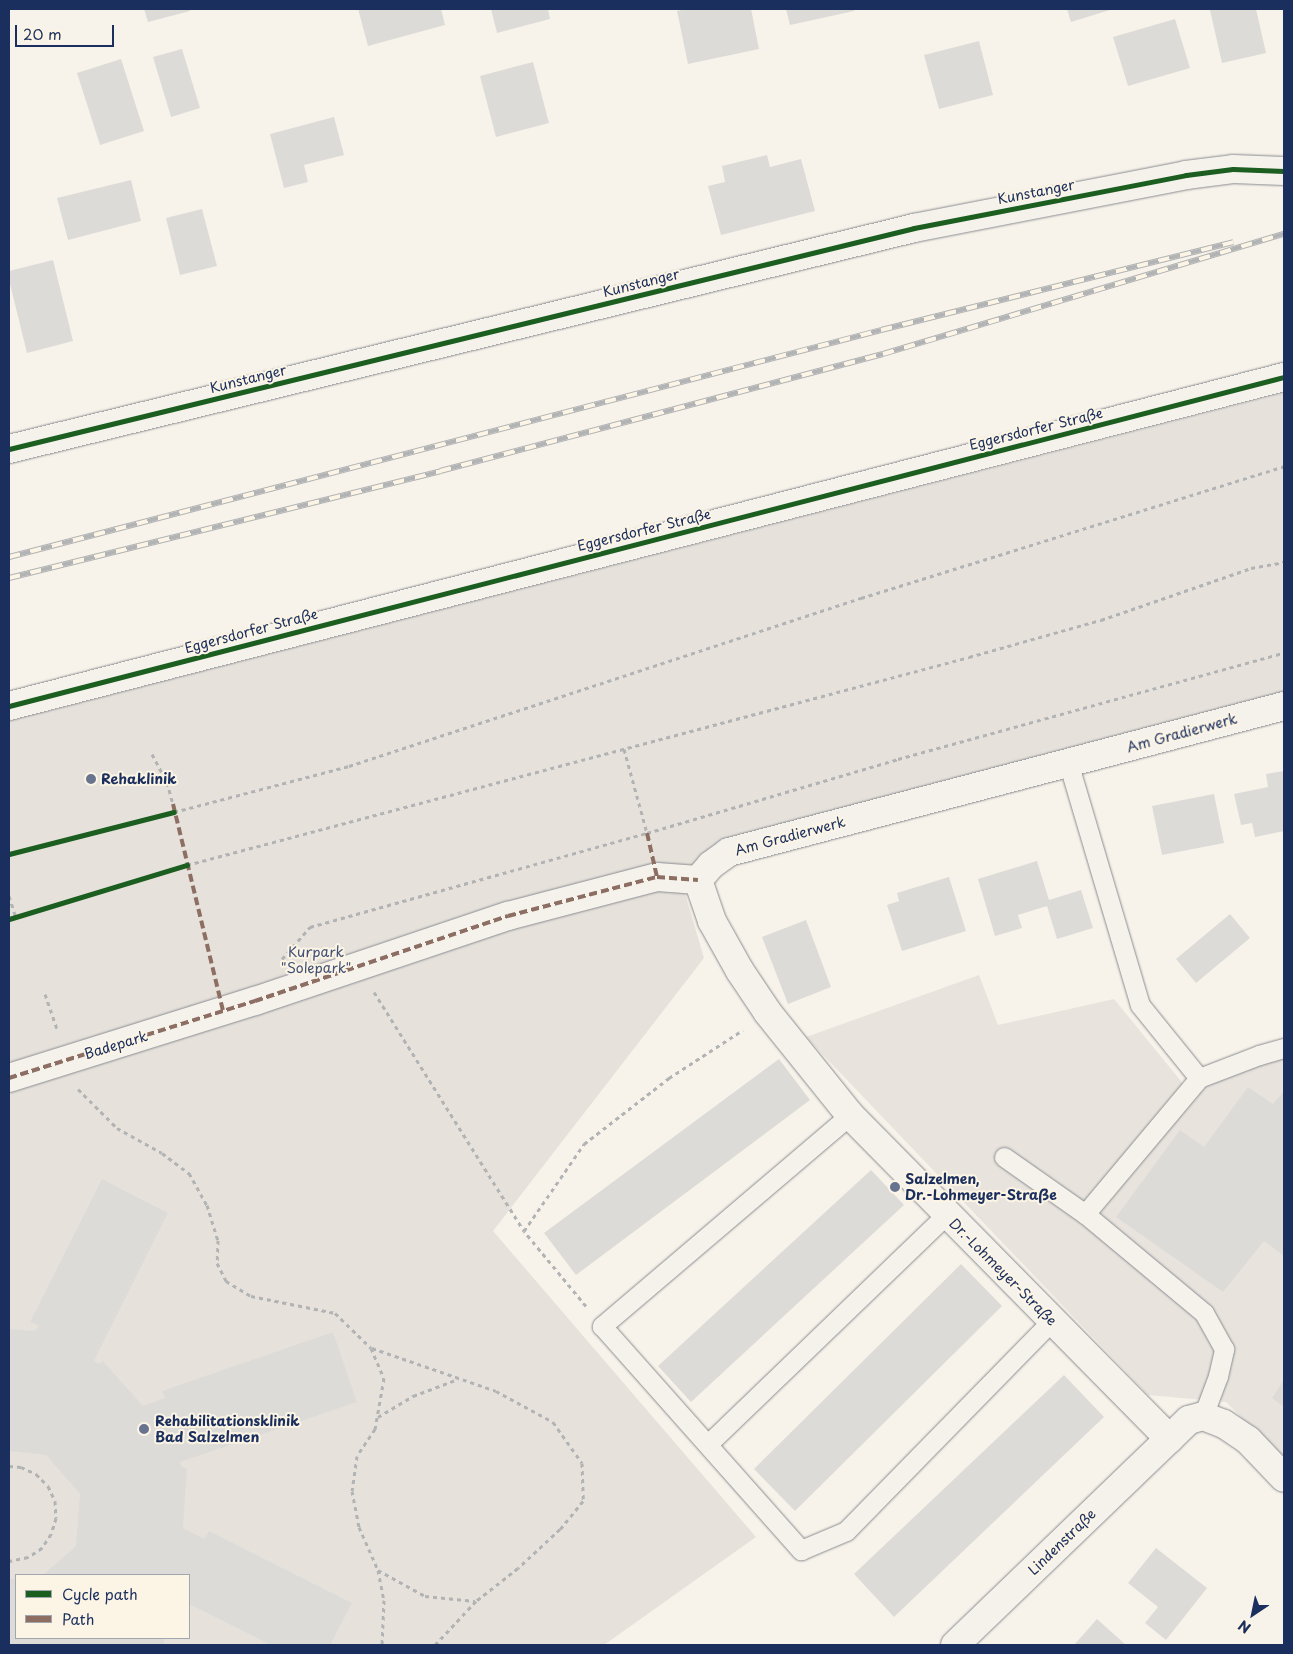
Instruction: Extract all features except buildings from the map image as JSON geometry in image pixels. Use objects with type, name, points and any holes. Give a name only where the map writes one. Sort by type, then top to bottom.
[{"type":"street","name":"Kunstanger","points":[[9,449],[914,228],[1186,175],[1233,169],[1284,171]]},
{"type":"street","name":"Eggersdorfer Straße","points":[[9,706],[1284,377]]},
{"type":"street","name":"Am Gradierwerk","points":[[698,880],[711,865],[729,852],[1284,706]]},
{"type":"street","points":[[358,967],[508,916],[657,877],[698,880]]},
{"type":"street","name":"Dr.-Lohmeyer-Straße","points":[[698,880],[712,921],[740,971],[768,1013],[850,1116],[1169,1439]]},
{"type":"street","name":"Badepark","points":[[9,1078],[358,967]]},
{"type":"street","points":[[1169,1439],[1189,1420],[1203,1416],[1224,1424],[1248,1440],[1284,1478]]},
{"type":"street","name":"Lindenstraße","points":[[955,1645],[1169,1439]]},
{"type":"lane","points":[[1068,762],[1140,1006],[1199,1078]]},
{"type":"lane","points":[[1085,1214],[1199,1078],[1258,1055],[1284,1048]]},
{"type":"lane","points":[[850,1116],[602,1326],[801,1550],[846,1531],[1052,1321]]},
{"type":"lane","points":[[1004,1158],[1085,1214],[1204,1313],[1224,1349],[1218,1376],[1203,1416]]},
{"type":"lane","points":[[708,1444],[946,1215]]},
{"type":"path","points":[[174,812],[349,766],[861,598],[1284,466]]},
{"type":"path","points":[[187,864],[1092,623],[1251,568],[1284,562]]},
{"type":"path","points":[[278,963],[310,927],[647,833],[898,759],[1284,653]]},
{"type":"path","points":[[624,749],[647,833]]},
{"type":"path","points":[[152,754],[167,782],[173,804]]},
{"type":"path","points":[[9,896],[16,917]]},
{"type":"path","points":[[358,967],[524,1231],[602,1326]]},
{"type":"path","points":[[46,994],[76,1086],[117,1128],[162,1153],[189,1173],[207,1205],[218,1240],[217,1263],[226,1281],[251,1296],[334,1313],[372,1348],[496,1391],[553,1422],[582,1463],[583,1501],[560,1529],[518,1568],[476,1601],[434,1645]]},
{"type":"path","points":[[524,1231],[584,1144],[669,1078],[768,1013]]},
{"type":"path","points":[[372,1348],[384,1378],[375,1429],[357,1456],[352,1491],[359,1527],[378,1570],[384,1600],[382,1645]]},
{"type":"path","points":[[378,1418],[412,1396],[458,1379]]},
{"type":"path","points":[[9,1466],[21,1467],[36,1474],[48,1486],[55,1502],[56,1518],[51,1534],[42,1548],[28,1557],[9,1561]]},
{"type":"path","points":[[378,1570],[425,1596],[476,1601]]},
{"type":"shaded area","points":[[979,975],[998,1025],[1114,999],[1185,1086],[1284,1038],[1284,1460],[1226,1402],[1148,1395],[806,1037]]},
{"type":"green space","name":"Kurpark \"Solepark\"","points":[[1284,393],[1284,694],[679,873],[704,958],[493,1231],[756,1537],[604,1645],[9,1645],[9,721]]},
{"type":"railway","points":[[9,578],[440,471],[883,354],[1284,234]]},
{"type":"railway","points":[[9,557],[881,330],[1233,242]]},
{"type":"marked path","points":[[173,804],[223,1011]]},
{"type":"marked path","points":[[647,833],[657,877]]},
{"type":"marked path","points":[[9,1078],[255,1001],[508,916],[657,877],[698,880]]},
{"type":"cycle path","points":[[9,449],[914,228],[1186,175],[1233,169],[1284,171]]},
{"type":"cycle path","points":[[9,706],[1284,377]]},
{"type":"cycle path","points":[[9,854],[174,812]]},
{"type":"cycle path","points":[[9,919],[187,865]]},
{"type":"place","name":"Rehaklinik","points":[[91,779]]},
{"type":"place","name":"Salzelmen, Dr.-Lohmeyer-Straße","points":[[895,1187]]},
{"type":"place","name":"Rehabilitationsklinik Bad Salzelmen","points":[[144,1429]]}]
